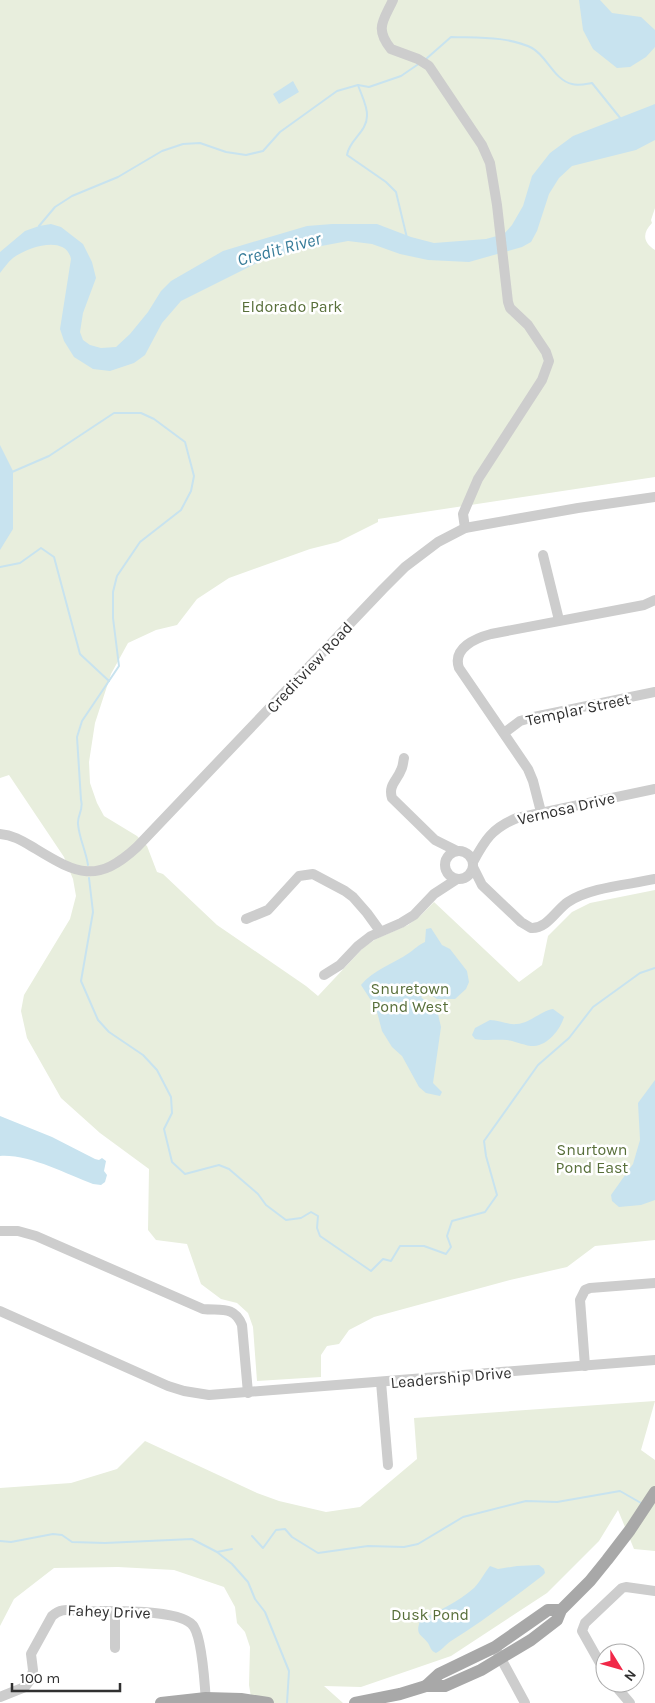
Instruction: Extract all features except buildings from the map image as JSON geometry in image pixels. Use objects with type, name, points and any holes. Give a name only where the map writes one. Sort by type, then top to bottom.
[{"type":"main road","points":[[355,1703],[400,1694],[426,1686],[445,1686],[502,1659],[531,1640],[557,1620],[561,1610],[590,1581],[630,1530],[655,1492]]},
{"type":"main road","points":[[426,1686],[439,1674],[495,1647],[531,1624],[548,1610],[561,1610]]},
{"type":"main road","points":[[161,1703],[241,1699],[268,1703]]},
{"type":"street","points":[[393,0],[381,23],[383,36],[390,49],[418,59],[429,66],[482,145],[490,164],[497,205],[508,302],[510,308],[528,325],[546,352],[549,361],[542,380],[478,480],[463,514],[465,528]]},
{"type":"street","name":"Creditview Road","points":[[0,834],[19,839],[65,866],[74,869],[93,871],[115,865],[143,840],[400,572],[438,542],[465,528],[578,508],[655,497]]},
{"type":"street","points":[[543,555],[559,620]]},
{"type":"street","points":[[540,812],[533,781],[528,769],[459,668],[457,663],[460,652],[471,642],[482,637],[559,620],[644,605],[655,600]]},
{"type":"street","points":[[644,605],[655,606]]},
{"type":"street","name":"Templar Street","points":[[504,733],[520,721],[534,717],[655,692]]},
{"type":"street","points":[[404,758],[401,771],[392,784],[390,794],[394,801],[435,840],[469,855],[482,885],[527,926],[541,927],[568,902],[580,896],[594,891],[655,879]]},
{"type":"street","name":"Vernosa Drive","points":[[460,851],[484,841],[508,822],[540,812],[655,789]]},
{"type":"street","points":[[435,840],[449,876],[482,885]]},
{"type":"street","name":"Vernosa Drive","points":[[473,865],[484,841]]},
{"type":"street","points":[[434,894],[450,854],[460,851]]},
{"type":"street","points":[[324,975],[340,965],[358,946],[380,931],[391,928],[408,919],[434,894],[469,875],[473,865]]},
{"type":"street","points":[[246,919],[268,910],[300,876],[313,874],[353,897],[380,931]]},
{"type":"street","points":[[0,1231],[18,1231],[36,1236],[197,1307],[232,1312],[240,1319],[242,1325],[248,1393]]},
{"type":"street","points":[[585,1366],[580,1300],[585,1290],[655,1283]]},
{"type":"street","name":"Leadership Drive","points":[[0,1311],[175,1389],[209,1395],[655,1360]]},
{"type":"street","points":[[381,1382],[388,1465]]},
{"type":"street","points":[[595,1654],[582,1631],[583,1627],[611,1597],[626,1587],[655,1592]]},
{"type":"street","name":"Fahey Drive","points":[[0,1698],[25,1687],[31,1679],[33,1670],[31,1654],[52,1616],[57,1611],[64,1609],[162,1613],[182,1618],[193,1625],[200,1653],[206,1701]]},
{"type":"street","points":[[115,1612],[115,1648]]},
{"type":"street","points":[[495,1647],[525,1703]]},
{"type":"street","points":[[622,1693],[630,1703]]},
{"type":"green space","points":[[0,0],[655,0],[655,208],[651,220],[652,223],[645,234],[645,238],[648,244],[655,250],[655,477],[378,519],[378,522],[338,542],[310,549],[229,578],[197,599],[177,625],[156,630],[128,643],[111,674],[95,723],[89,762],[90,783],[104,816],[137,836],[147,846],[157,872],[163,874],[217,925],[318,996],[364,947],[376,939],[408,925],[434,902],[519,982],[542,965],[548,936],[572,912],[590,903],[655,890],[655,1240],[595,1246],[567,1267],[510,1280],[374,1317],[349,1330],[339,1344],[327,1346],[321,1355],[321,1377],[257,1381],[253,1327],[248,1313],[237,1303],[221,1299],[201,1284],[187,1244],[156,1240],[148,1230],[149,1169],[100,1133],[61,1098],[27,1038],[21,1011],[24,995],[70,919],[76,896],[73,879],[64,857],[9,775],[0,778]]},
{"type":"green space","name":"Dusk Pond","points":[[655,1401],[641,1450],[655,1460],[655,1551],[634,1549],[618,1510],[599,1541],[547,1593],[451,1656],[361,1687],[324,1686],[343,1703],[252,1703],[249,1685],[250,1647],[245,1632],[237,1623],[235,1607],[224,1587],[174,1570],[118,1567],[54,1568],[14,1599],[0,1626],[0,1488],[71,1483],[117,1469],[145,1441],[257,1493],[279,1501],[326,1512],[360,1507],[417,1459],[414,1418]]},
{"type":"water","points":[[579,0],[600,0],[612,13],[641,17],[655,30],[655,47],[646,57],[630,67],[617,68],[593,49],[583,30]]},
{"type":"water","points":[[293,81],[299,92],[279,104],[273,94]]},
{"type":"water","name":"Credit River","points":[[655,104],[655,140],[636,150],[572,166],[559,178],[549,194],[537,231],[531,242],[522,247],[469,262],[428,260],[400,254],[372,244],[348,241],[300,250],[259,262],[181,301],[162,323],[145,355],[134,363],[110,371],[93,369],[74,357],[64,341],[60,329],[71,259],[68,251],[54,245],[36,247],[13,258],[0,273],[0,252],[25,231],[51,224],[61,227],[83,244],[92,262],[96,278],[83,313],[80,332],[83,340],[90,345],[101,348],[116,347],[130,334],[148,312],[161,291],[171,281],[223,251],[307,226],[377,224],[411,237],[434,243],[486,239],[504,234],[512,225],[523,206],[532,176],[550,153],[573,136]]},
{"type":"water","points":[[0,445],[13,471],[13,529],[0,550]]},
{"type":"water","points":[[431,928],[442,945],[450,949],[467,971],[469,982],[466,989],[455,999],[437,999],[426,992],[421,997],[438,1014],[441,1027],[433,1083],[442,1092],[440,1096],[426,1093],[419,1087],[402,1056],[392,1047],[382,1031],[376,1008],[361,985],[377,971],[425,942],[426,929]]},
{"type":"water","points":[[553,1009],[564,1017],[553,1036],[539,1045],[531,1046],[507,1040],[475,1039],[472,1035],[475,1028],[490,1020],[517,1024],[526,1022]]},
{"type":"water","points":[[655,1080],[655,1200],[641,1205],[619,1207],[612,1201],[611,1195],[633,1164],[640,1140],[638,1103]]},
{"type":"water","points":[[0,1116],[52,1137],[95,1159],[99,1160],[102,1158],[106,1161],[104,1171],[107,1175],[105,1182],[101,1185],[93,1184],[35,1161],[11,1156],[0,1156]]},
{"type":"water","points":[[539,1565],[544,1569],[545,1573],[542,1576],[438,1652],[436,1653],[431,1649],[418,1632],[420,1621],[468,1593],[490,1566],[498,1569]]},
{"type":"waterway","points":[[426,59],[451,37],[492,38],[523,44],[542,56],[555,73],[566,82],[577,85],[592,83],[621,119]]},
{"type":"waterway","points":[[39,226],[55,207],[72,196],[118,177],[162,151],[183,144],[200,143],[226,152],[246,155],[263,151],[280,132],[337,91],[358,85],[369,87],[401,76],[420,63]]},
{"type":"waterway","points":[[358,85],[364,100],[367,116],[364,127],[351,145],[347,155],[386,182],[396,192],[407,238]]},
{"type":"waterway","points":[[12,472],[49,456],[114,413],[141,413],[154,419],[185,442],[194,476],[191,491],[181,510],[140,542],[117,576],[113,592],[113,618],[119,666],[82,721],[77,737],[82,804],[78,824],[88,865]]},
{"type":"waterway","points":[[0,567],[20,563],[41,548],[54,557],[80,654],[109,681]]},
{"type":"waterway","points":[[89,878],[93,912],[81,981],[98,1020],[109,1032],[143,1055],[157,1070],[171,1097],[172,1113],[164,1129],[172,1162],[185,1174],[219,1165],[229,1169],[258,1194],[266,1205],[286,1220],[301,1218],[311,1212],[318,1216],[317,1228],[320,1236],[371,1271],[383,1259],[391,1261],[400,1246],[424,1246],[446,1254],[451,1247],[447,1236],[452,1221],[485,1212],[497,1195],[486,1156],[484,1141],[538,1065],[569,1038],[593,1007],[640,973],[655,968]]},
{"type":"waterway","points":[[252,1536],[263,1548],[276,1530],[285,1529],[292,1537],[318,1553],[368,1546],[404,1547],[418,1544],[463,1517],[526,1501],[557,1502],[620,1491],[641,1503]]},
{"type":"waterway","points":[[0,1541],[11,1542],[53,1534],[62,1535],[72,1542],[105,1543],[192,1539],[217,1552],[232,1564],[248,1582],[255,1599],[265,1612],[289,1671],[287,1703]]},
{"type":"waterway","points":[[217,1552],[232,1549]]},
{"type":"park label","name":"Eldorado Park","points":[[292,306]]},
{"type":"park label","name":"Snuretown Pond West","points":[[410,997]]},
{"type":"park label","name":"Snurtown Pond East","points":[[592,1158]]}]
